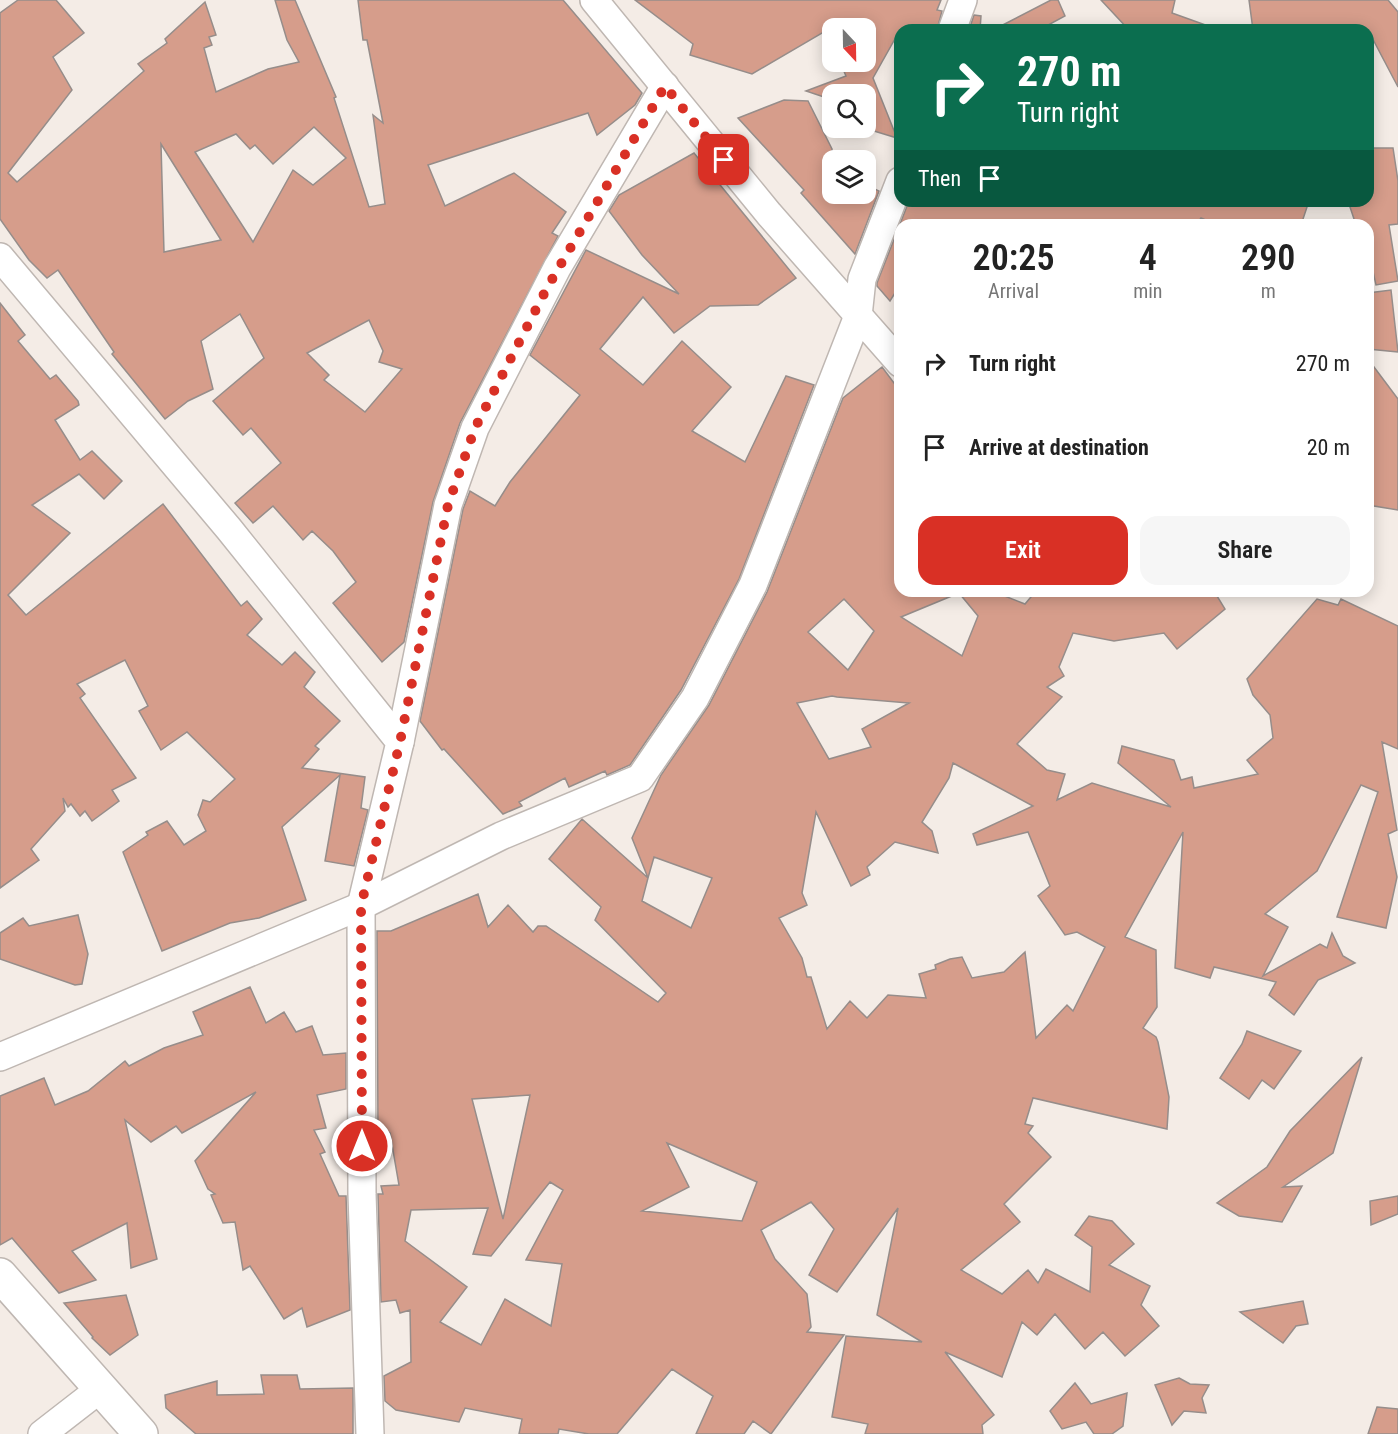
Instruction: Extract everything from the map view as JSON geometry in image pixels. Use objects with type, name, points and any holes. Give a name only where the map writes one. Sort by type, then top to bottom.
[{"type":"street","points":[[594,0],[769,214],[894,356]]},
{"type":"street","points":[[954,24],[963,0]]},
{"type":"street","points":[[370,1434],[362,1194],[361,906],[400,742],[448,505],[475,428],[557,268],[665,86]]},
{"type":"street","points":[[0,1057],[361,906],[501,836],[640,778],[695,698],[753,585],[858,316],[862,279],[894,196]]},
{"type":"street","points":[[0,257],[229,529],[400,742]]},
{"type":"street","points":[[0,1275],[141,1434]]},
{"type":"street","points":[[42,1434],[100,1389]]},
{"type":"building","points":[[18,0],[56,0],[84,33],[53,57],[72,90],[8,173],[17,182],[144,71],[138,64],[167,43],[165,39],[205,2],[216,35],[209,37],[212,45],[204,48],[216,92],[268,69],[299,62],[287,40],[275,0],[295,0],[336,97],[334,98],[369,207],[385,204],[373,115],[383,123],[367,40],[363,40],[358,0],[563,0],[642,93],[635,105],[597,135],[588,113],[428,165],[445,206],[514,173],[566,212],[552,233],[558,236],[460,423],[433,502],[404,642],[382,662],[333,603],[356,582],[333,551],[312,531],[303,540],[273,506],[253,523],[235,503],[281,463],[251,428],[243,435],[213,401],[264,358],[240,314],[201,341],[213,389],[188,401],[165,419],[112,354],[114,352],[58,270],[47,278],[29,260],[0,219],[0,13]],"holes":[[[314,127],[346,158],[313,185],[293,170],[253,242],[195,152],[236,134],[250,149],[255,145],[273,164]],[[161,144],[221,240],[164,252]],[[369,320],[383,351],[379,362],[402,369],[365,412],[324,380],[329,375],[307,353]]]},
{"type":"building","points":[[635,0],[941,0],[937,10],[942,11],[939,24],[894,24],[894,41],[873,78],[875,84],[825,84],[846,76],[844,72],[876,72],[876,18],[822,18],[822,33],[752,74],[690,55],[693,44]]},
{"type":"building","points":[[1051,0],[1058,0],[1065,16],[1050,24],[1005,24]]},
{"type":"building","points":[[1101,0],[1175,0],[1172,13],[1203,24],[1123,24]]},
{"type":"building","points":[[1249,0],[1388,0],[1398,12],[1398,87],[1374,41],[1374,24],[1252,24]]},
{"type":"building","points":[[974,15],[981,16],[980,24],[971,24]]},
{"type":"building","points":[[822,85],[822,96],[806,91]]},
{"type":"building","points":[[876,86],[894,130],[894,137],[876,132]]},
{"type":"building","points":[[784,100],[808,101],[822,129],[822,138],[826,138],[832,149],[822,150],[822,204],[874,204],[855,254],[801,193],[804,190],[738,118]]},
{"type":"building","points":[[1374,148],[1393,148],[1398,181],[1398,224],[1389,225],[1398,281],[1376,285],[1374,219],[1354,219],[1350,207],[1374,207]]},
{"type":"building","points":[[694,153],[796,278],[758,305],[710,306],[674,333],[643,297],[600,349],[643,385],[682,341],[731,387],[692,431],[745,462],[786,376],[814,385],[739,579],[681,690],[630,765],[607,775],[605,771],[569,787],[565,778],[519,802],[522,806],[503,814],[444,749],[442,750],[420,721],[463,509],[470,491],[495,506],[510,482],[580,395],[530,355],[586,250],[679,294],[642,255],[609,211],[619,195]]},
{"type":"building","points":[[907,207],[1307,207],[1303,219],[902,219]]},
{"type":"building","points":[[894,239],[894,295],[890,301],[877,283]]},
{"type":"building","points":[[1391,290],[1398,352],[1374,350],[1374,292]]},
{"type":"building","points":[[0,303],[25,335],[18,341],[50,379],[56,375],[78,401],[79,405],[55,420],[80,460],[92,451],[122,481],[104,499],[79,474],[32,505],[70,533],[8,595],[26,615],[163,504],[241,606],[247,601],[262,619],[247,635],[282,665],[295,652],[315,672],[304,687],[340,721],[315,746],[319,749],[302,768],[365,777],[361,808],[368,810],[354,866],[325,861],[340,775],[282,827],[306,900],[259,918],[230,923],[162,951],[123,852],[148,835],[146,832],[167,821],[184,845],[206,831],[198,815],[203,800],[210,802],[235,779],[187,732],[161,750],[139,711],[148,706],[125,660],[77,684],[85,694],[80,698],[136,778],[112,790],[119,801],[92,821],[85,811],[80,816],[71,804],[68,807],[63,798],[65,811],[31,849],[39,860],[0,888]]},
{"type":"building","points":[[882,367],[894,383],[894,597],[949,597],[901,617],[962,656],[978,616],[962,597],[1007,597],[1025,604],[1031,597],[1218,597],[1225,609],[1177,649],[1164,633],[1114,641],[1073,633],[1059,667],[1064,676],[1047,687],[1062,697],[1017,744],[1047,770],[1065,774],[1057,800],[1092,783],[1171,807],[1118,763],[1122,746],[1174,760],[1181,780],[1192,777],[1194,788],[1258,774],[1247,760],[1273,738],[1270,715],[1253,695],[1247,679],[1317,599],[1338,605],[1341,599],[1398,626],[1398,749],[1382,742],[1397,830],[1388,834],[1397,877],[1386,928],[1337,917],[1378,792],[1361,785],[1317,871],[1265,914],[1288,927],[1263,976],[1320,944],[1327,948],[1332,933],[1343,956],[1355,963],[1318,980],[1294,1015],[1269,995],[1276,982],[1214,967],[1210,978],[1175,968],[1183,832],[1125,937],[1156,950],[1157,1007],[1143,1028],[1156,1037],[1158,1042],[1169,1097],[1167,1129],[1033,1098],[1025,1124],[1033,1126],[1028,1133],[1051,1157],[1004,1204],[1020,1222],[961,1270],[1002,1294],[1028,1270],[1038,1283],[1046,1269],[1090,1292],[1092,1247],[1075,1235],[1089,1216],[1112,1221],[1134,1244],[1109,1265],[1150,1286],[1141,1305],[1159,1326],[1125,1356],[1103,1332],[1085,1349],[1055,1314],[1037,1335],[1022,1322],[1002,1377],[945,1352],[994,1415],[982,1425],[983,1434],[865,1434],[868,1424],[832,1417],[846,1336],[922,1342],[877,1315],[898,1208],[837,1292],[809,1275],[834,1229],[811,1202],[761,1230],[775,1259],[807,1294],[811,1327],[807,1332],[844,1335],[771,1434],[753,1421],[744,1434],[696,1434],[713,1396],[672,1369],[617,1434],[589,1434],[559,1429],[558,1434],[519,1434],[522,1419],[465,1408],[459,1422],[396,1410],[385,1401],[384,1376],[411,1362],[410,1310],[400,1313],[396,1300],[381,1302],[378,1194],[383,1194],[381,1186],[399,1185],[390,1133],[378,1133],[377,931],[391,931],[478,894],[488,927],[508,905],[533,932],[538,926],[546,926],[658,1002],[666,993],[595,920],[601,907],[549,859],[582,819],[648,878],[632,838],[661,775],[709,705],[767,592],[843,398]],"holes":[[[844,599],[874,631],[848,670],[808,632]],[[832,696],[909,703],[862,729],[871,747],[829,759],[797,703]],[[953,763],[1033,806],[973,834],[977,845],[1028,832],[1050,886],[1038,896],[1065,935],[1077,932],[1105,947],[1073,1011],[1067,1005],[1036,1038],[1025,952],[1004,972],[972,978],[962,957],[950,959],[935,965],[936,969],[919,974],[926,998],[888,995],[867,1018],[850,1001],[827,1029],[811,977],[807,977],[802,958],[779,918],[807,905],[802,893],[816,812],[851,886],[870,875],[867,867],[895,842],[938,853],[932,831],[922,822],[949,778]],[[654,857],[712,878],[691,928],[642,901]],[[530,1095],[503,1219],[472,1099]],[[667,1143],[757,1182],[742,1221],[642,1211],[689,1187]],[[550,1182],[563,1190],[526,1260],[562,1264],[551,1326],[505,1299],[481,1345],[440,1322],[467,1287],[405,1241],[411,1210],[488,1208],[473,1254],[491,1256]]]},
{"type":"building","points":[[1374,367],[1398,399],[1398,510],[1374,506]]},
{"type":"building","points":[[78,915],[88,954],[82,984],[75,985],[0,959],[0,933],[23,918],[29,926]]},
{"type":"building","points":[[250,987],[266,1023],[284,1012],[296,1032],[312,1026],[323,1055],[346,1053],[346,1089],[317,1095],[326,1128],[314,1130],[325,1152],[320,1154],[339,1196],[346,1196],[350,1310],[307,1327],[302,1308],[284,1319],[250,1266],[243,1270],[235,1222],[223,1223],[211,1195],[215,1194],[208,1189],[195,1161],[256,1092],[182,1133],[176,1126],[151,1142],[125,1120],[157,1259],[131,1268],[127,1223],[72,1251],[96,1280],[59,1293],[12,1238],[0,1245],[0,1096],[44,1078],[55,1105],[88,1091],[125,1061],[129,1066],[164,1048],[203,1035],[193,1012]]},
{"type":"building","points":[[1247,1031],[1301,1051],[1274,1089],[1262,1080],[1249,1099],[1220,1078],[1242,1044]]},
{"type":"building","points":[[1362,1057],[1333,1153],[1283,1187],[1302,1186],[1282,1222],[1239,1216],[1217,1203],[1267,1167],[1290,1131]]},
{"type":"building","points":[[1398,1196],[1398,1214],[1371,1225],[1370,1201]]},
{"type":"building","points":[[126,1295],[138,1335],[110,1355],[92,1338],[64,1303]]},
{"type":"building","points":[[1303,1301],[1308,1324],[1296,1326],[1283,1343],[1240,1312]]},
{"type":"building","points":[[261,1375],[297,1375],[300,1389],[353,1388],[353,1434],[196,1434],[166,1408],[165,1395],[217,1381],[217,1395],[264,1394]]},
{"type":"building","points":[[1179,1378],[1190,1384],[1209,1385],[1202,1398],[1206,1413],[1184,1411],[1172,1425],[1155,1385]]},
{"type":"building","points":[[1075,1383],[1091,1404],[1127,1393],[1123,1426],[1112,1434],[1094,1434],[1086,1422],[1062,1429],[1050,1411]]},
{"type":"building","points":[[1377,1407],[1398,1409],[1398,1434],[1368,1434]]},
{"type":"route","points":[[362,1146],[361,906],[400,742],[448,505],[475,428],[557,268],[665,86],[724,160]]}]
